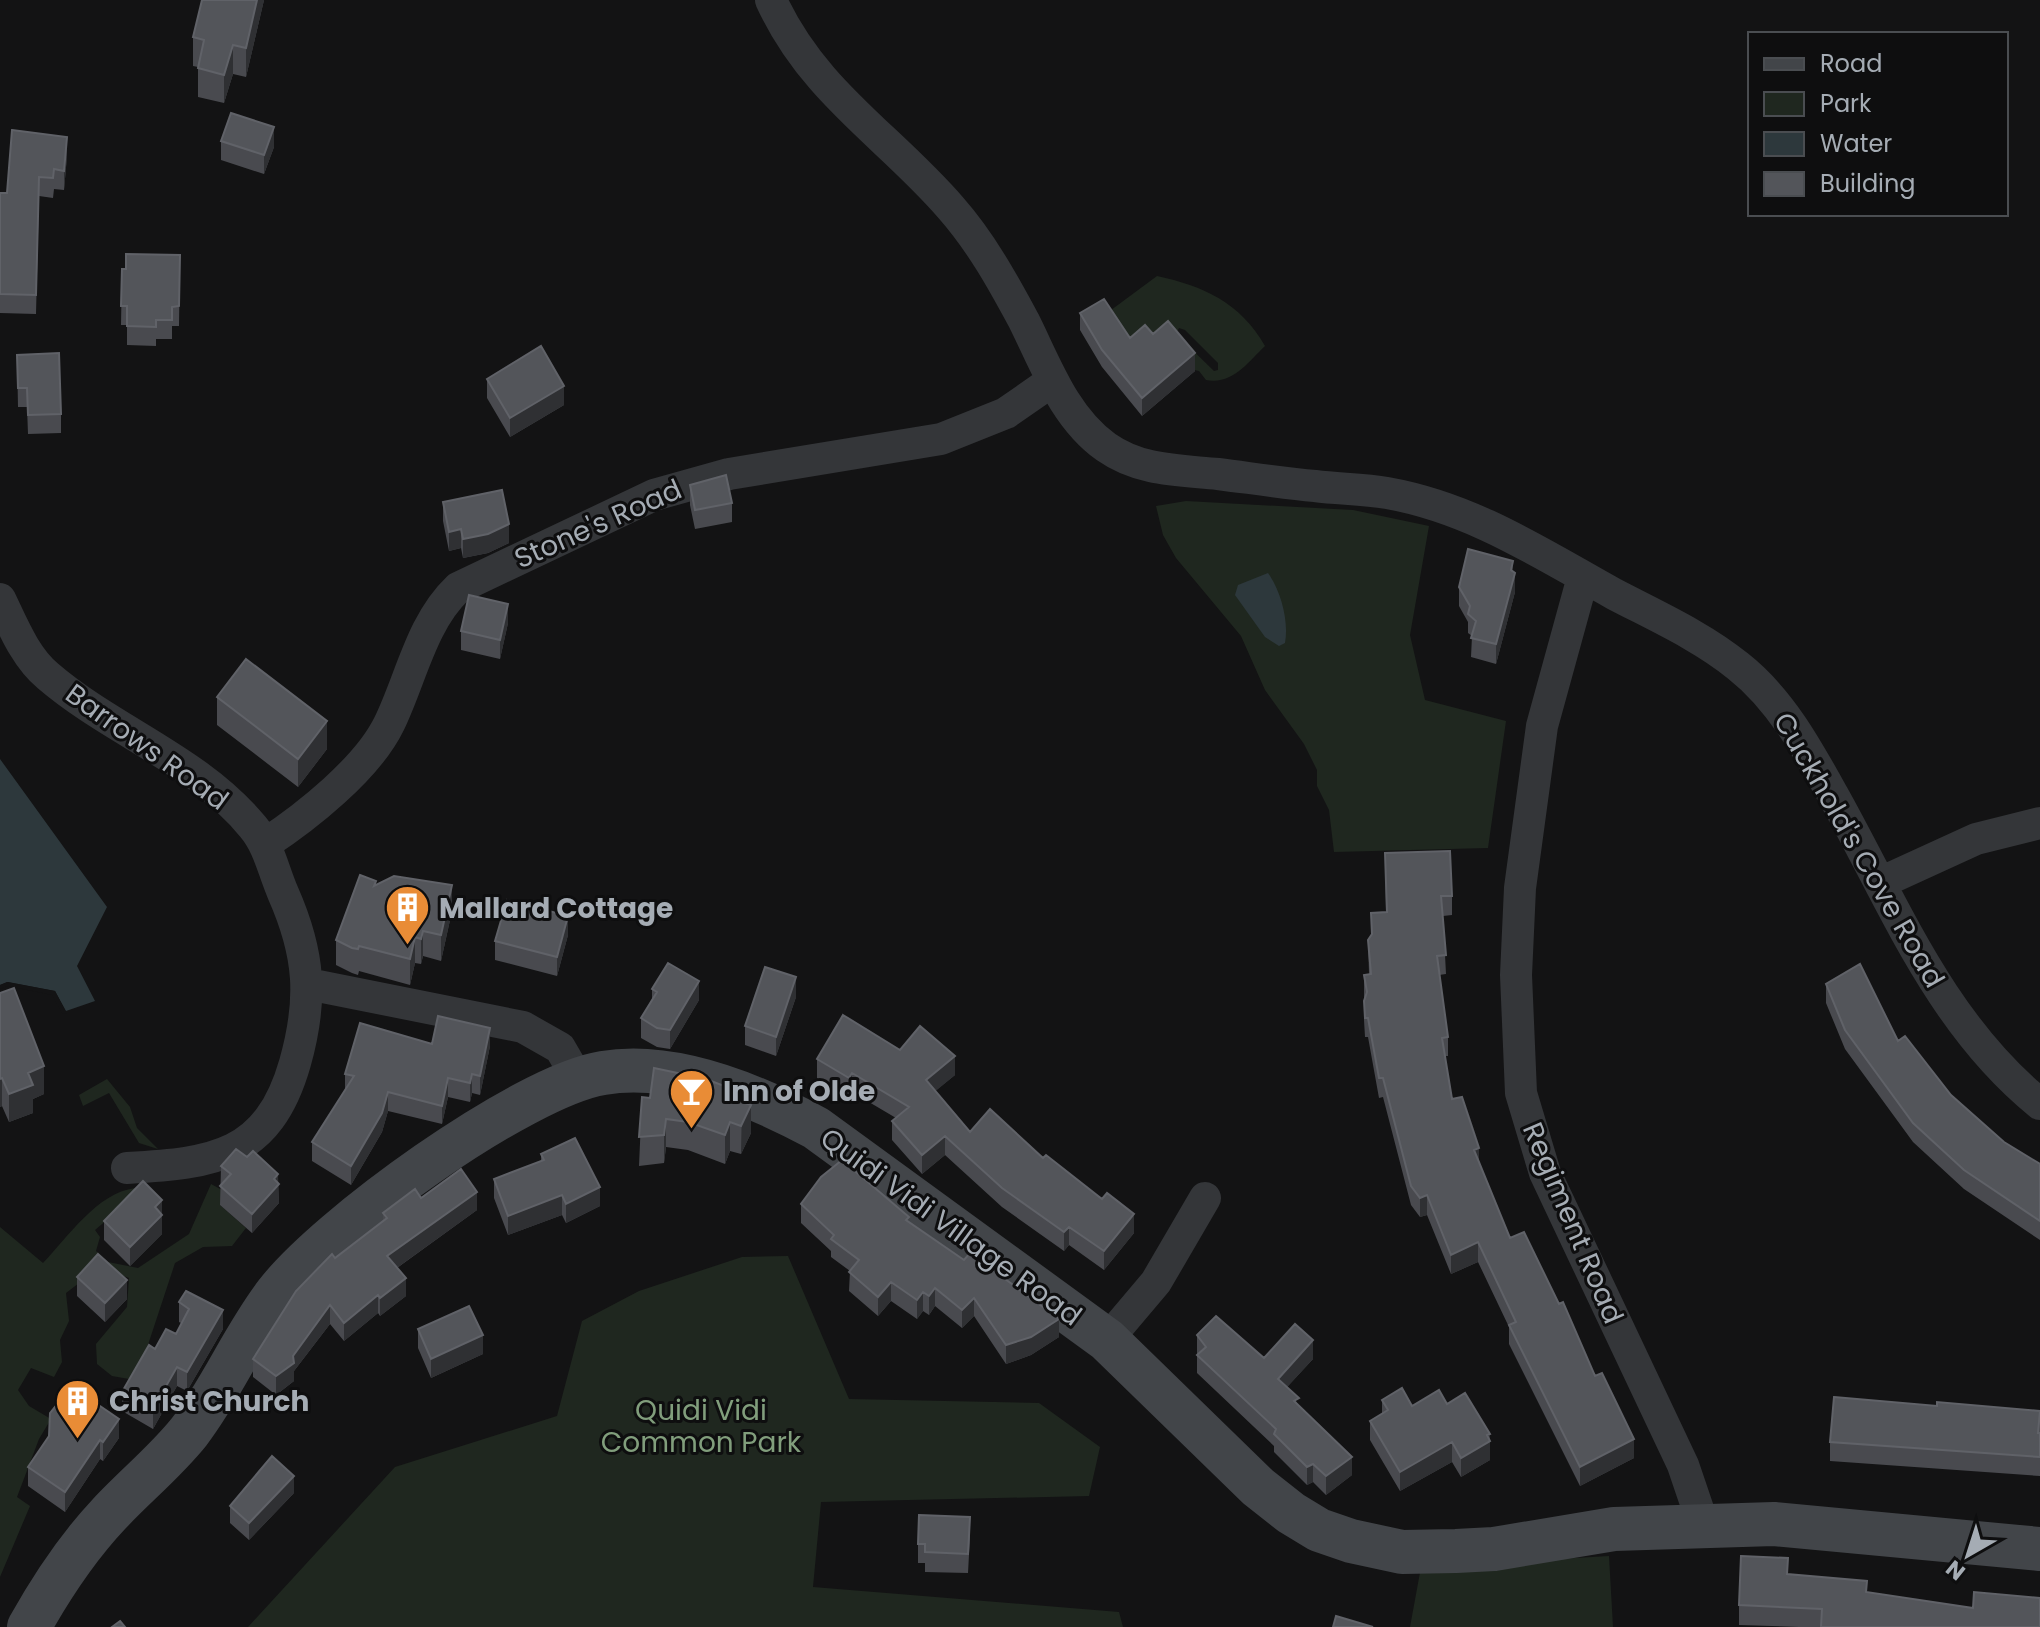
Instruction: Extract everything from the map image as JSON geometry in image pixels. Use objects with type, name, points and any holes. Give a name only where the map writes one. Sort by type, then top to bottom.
[{"type":"street","name":"Cuckhold's Cove Road","points":[[771,0],[798,46],[838,100],[953,210],[988,258],[1052,381],[1082,423],[1105,446],[1141,466],[1382,492],[1427,502],[1478,520],[1530,545],[1708,645],[1762,687],[1806,747],[1882,882],[1914,949],[1954,1015],[1983,1052],[2040,1104]]},
{"type":"street","name":"Stone's Road","points":[[265,844],[293,825],[372,749],[387,728],[440,605],[458,588],[654,495],[729,474],[941,439],[1006,413],[1052,381]]},
{"type":"street","name":"Regiment Road","points":[[1583,577],[1542,726],[1520,888],[1516,975],[1521,1093],[1545,1173],[1683,1465],[1703,1524]]},
{"type":"street","name":"Barrows Road","points":[[0,599],[30,657],[47,676],[182,765],[252,826],[265,844],[307,961],[307,1012],[284,1097],[269,1122],[238,1147],[208,1161],[127,1168]]},
{"type":"street","points":[[1882,882],[1976,839],[2040,823]]},
{"type":"street","points":[[308,984],[523,1027],[560,1048],[578,1079]]},
{"type":"street","name":"Quidi Vidi Village Road","points":[[29,1627],[68,1562],[195,1424],[277,1293],[296,1273],[348,1225],[422,1168],[578,1079],[605,1073],[658,1073],[688,1079],[779,1108],[845,1147],[1107,1340],[1258,1487],[1301,1519],[1351,1541],[1402,1552],[1494,1549],[1614,1529],[1774,1524],[2040,1549]]},
{"type":"street","points":[[1107,1340],[1156,1282],[1205,1198]]},
{"type":"green space","points":[[1157,276],[1190,285],[1219,298],[1244,318],[1265,346],[1232,376],[1216,381],[1206,380],[1199,371],[1130,355],[1103,316]],"holes":[[[1179,328],[1185,330],[1218,363],[1218,370],[1214,371],[1176,334]]]},
{"type":"green space","points":[[1186,501],[1353,510],[1429,526],[1410,635],[1425,700],[1506,721],[1488,848],[1334,852],[1329,810],[1317,786],[1317,770],[1304,744],[1265,690],[1241,636],[1176,558],[1163,535],[1156,506]]},
{"type":"green space","points":[[107,1079],[130,1107],[137,1128],[158,1149],[139,1143],[109,1093],[83,1106],[79,1095]]},
{"type":"green space","points":[[211,1184],[224,1191],[220,1205],[246,1228],[232,1246],[203,1247],[175,1263],[144,1357],[129,1379],[112,1376],[97,1364],[96,1344],[127,1307],[129,1278],[100,1267],[66,1293],[69,1321],[60,1340],[62,1362],[54,1377],[31,1368],[18,1390],[29,1406],[51,1419],[39,1439],[17,1497],[30,1506],[0,1577],[0,1227],[43,1263],[96,1207],[108,1198],[135,1188],[140,1192],[95,1230],[100,1237],[96,1251],[108,1262],[138,1268],[189,1234]]},
{"type":"green space","name":"Quidi Vidi Common Park","points":[[788,1256],[849,1399],[1039,1403],[1100,1447],[1089,1496],[821,1502],[813,1587],[1119,1612],[1123,1627],[248,1627],[395,1467],[557,1416],[582,1321],[639,1291],[742,1257]]},
{"type":"green space","points":[[1609,1556],[1613,1627],[1410,1627],[1421,1567]]},
{"type":"water","points":[[1268,573],[1277,588],[1285,616],[1285,643],[1279,646],[1265,637],[1235,595],[1238,585]]},
{"type":"water","points":[[0,759],[107,907],[77,966],[95,1001],[66,1011],[55,991],[8,982],[0,985]]},
{"type":"pier","points":[[7,982],[55,991],[67,1014],[62,1013],[52,995],[8,986],[0,989],[0,985]]},
{"type":"building","points":[[202,0],[257,0],[246,48],[233,45],[224,75],[198,68],[204,40],[193,37]]},
{"type":"building","points":[[231,113],[274,127],[264,155],[221,141]]},
{"type":"building","points":[[12,130],[67,137],[64,171],[54,169],[53,178],[39,177],[36,295],[0,294],[0,193],[7,193]]},
{"type":"building","points":[[126,254],[180,255],[179,306],[172,307],[172,320],[156,320],[156,327],[127,326],[127,306],[121,306],[122,269],[126,269]]},
{"type":"building","points":[[1104,299],[1130,338],[1145,325],[1153,334],[1168,321],[1195,353],[1142,398],[1102,350],[1080,313]]},
{"type":"building","points":[[541,346],[564,386],[510,418],[487,379]]},
{"type":"building","points":[[59,353],[61,414],[28,415],[27,388],[18,388],[17,355]]},
{"type":"building","points":[[726,475],[732,503],[695,510],[690,485]]},
{"type":"building","points":[[502,490],[509,524],[488,534],[463,539],[461,529],[449,532],[443,502]]},
{"type":"building","points":[[1468,549],[1513,561],[1511,570],[1515,573],[1496,644],[1471,638],[1476,621],[1468,614],[1470,606],[1459,587]]},
{"type":"building","points":[[469,595],[508,604],[500,640],[461,631]]},
{"type":"building","points":[[246,659],[327,721],[298,759],[217,697]]},
{"type":"building","points":[[1450,851],[1452,896],[1441,896],[1446,955],[1437,956],[1448,1037],[1442,1038],[1452,1099],[1462,1097],[1479,1148],[1474,1150],[1510,1238],[1524,1232],[1559,1304],[1563,1302],[1595,1376],[1602,1373],[1634,1439],[1580,1467],[1509,1325],[1516,1322],[1478,1242],[1451,1255],[1427,1195],[1420,1198],[1411,1186],[1383,1078],[1379,1078],[1368,1018],[1365,1018],[1367,992],[1364,975],[1371,974],[1368,940],[1372,934],[1371,913],[1387,912],[1385,853]]},
{"type":"building","points":[[360,875],[376,881],[374,886],[394,876],[452,885],[441,935],[423,931],[421,939],[415,937],[410,959],[359,946],[358,949],[352,948],[336,940]]},
{"type":"building","points":[[507,900],[568,916],[557,957],[495,941]]},
{"type":"building","points":[[668,963],[699,981],[670,1030],[657,1028],[641,1018],[657,992],[652,989]]},
{"type":"building","points":[[1860,964],[1898,1041],[1905,1036],[1951,1095],[2004,1142],[2040,1164],[2040,1221],[1964,1170],[1913,1123],[1845,1030],[1826,984]]},
{"type":"building","points":[[765,967],[796,977],[776,1037],[745,1026]]},
{"type":"building","points":[[14,988],[44,1066],[28,1073],[33,1085],[9,1094],[0,1079],[0,993]]},
{"type":"building","points":[[843,1015],[900,1050],[920,1026],[955,1056],[926,1080],[970,1132],[990,1109],[1043,1158],[1046,1155],[1102,1199],[1107,1193],[1134,1214],[1104,1251],[1069,1227],[1064,1232],[1002,1188],[945,1136],[922,1155],[892,1121],[909,1107],[852,1073],[849,1078],[817,1059]]},
{"type":"building","points":[[438,1016],[490,1028],[480,1076],[472,1074],[470,1083],[448,1078],[442,1106],[388,1092],[382,1113],[351,1166],[312,1142],[354,1076],[345,1074],[360,1023],[432,1044]]},
{"type":"building","points":[[654,1068],[706,1079],[745,1094],[742,1102],[751,1105],[741,1126],[730,1122],[725,1135],[688,1122],[666,1119],[664,1135],[639,1137],[642,1097],[650,1098]]},
{"type":"building","points":[[575,1138],[600,1187],[566,1204],[562,1195],[508,1216],[494,1179],[544,1160],[541,1154]]},
{"type":"building","points":[[236,1149],[247,1157],[253,1151],[278,1174],[274,1179],[279,1184],[252,1214],[220,1186],[231,1174],[221,1166]]},
{"type":"building","points":[[842,1160],[909,1217],[906,1220],[964,1260],[970,1253],[1059,1319],[1031,1337],[1006,1345],[974,1298],[962,1310],[935,1288],[929,1296],[923,1292],[917,1300],[891,1282],[878,1297],[849,1272],[859,1260],[831,1239],[834,1235],[801,1204],[821,1177]]},
{"type":"building","points":[[461,1169],[477,1192],[387,1256],[406,1278],[380,1298],[378,1295],[344,1323],[330,1305],[293,1356],[294,1363],[276,1376],[253,1359],[296,1291],[332,1254],[335,1258],[387,1218],[383,1213],[415,1189],[421,1198]]},
{"type":"building","points":[[143,1181],[162,1200],[155,1207],[162,1215],[130,1247],[104,1221]]},
{"type":"building","points":[[98,1254],[127,1280],[105,1303],[77,1277]]},
{"type":"building","points":[[186,1291],[223,1310],[187,1372],[177,1367],[153,1409],[122,1392],[149,1345],[155,1349],[166,1329],[176,1334],[189,1309],[179,1302]]},
{"type":"building","points":[[469,1306],[483,1335],[431,1359],[418,1329]]},
{"type":"building","points":[[1216,1316],[1264,1358],[1295,1324],[1313,1340],[1278,1379],[1299,1398],[1294,1401],[1352,1457],[1326,1476],[1313,1464],[1307,1467],[1274,1434],[1276,1429],[1197,1355],[1206,1347],[1197,1335]]},
{"type":"building","points":[[1402,1388],[1412,1406],[1439,1390],[1447,1404],[1465,1393],[1490,1434],[1487,1435],[1490,1441],[1461,1458],[1452,1442],[1400,1472],[1370,1421],[1388,1410],[1382,1400]]},
{"type":"building","points":[[81,1393],[119,1419],[103,1442],[100,1440],[65,1492],[28,1467],[49,1436],[50,1413],[63,1397]]},
{"type":"building","points":[[1834,1397],[2040,1411],[2040,1457],[1830,1442]]},
{"type":"building","points":[[272,1456],[294,1476],[249,1523],[230,1506]]},
{"type":"building","points":[[919,1515],[970,1517],[968,1554],[925,1552],[925,1544],[918,1544]]},
{"type":"building","points":[[1741,1556],[1788,1558],[1787,1574],[1867,1581],[1866,1592],[1973,1608],[1974,1592],[2040,1598],[2040,1627],[1821,1627],[1822,1609],[1739,1605]]},
{"type":"building","points":[[1336,1616],[1373,1627],[1333,1627]]},
{"type":"place","name":"Mallard Cottage","points":[[408,947]]},
{"type":"place","name":"Inn of Olde","points":[[692,1130]]},
{"type":"place","name":"Christ Church","points":[[78,1440]]}]
